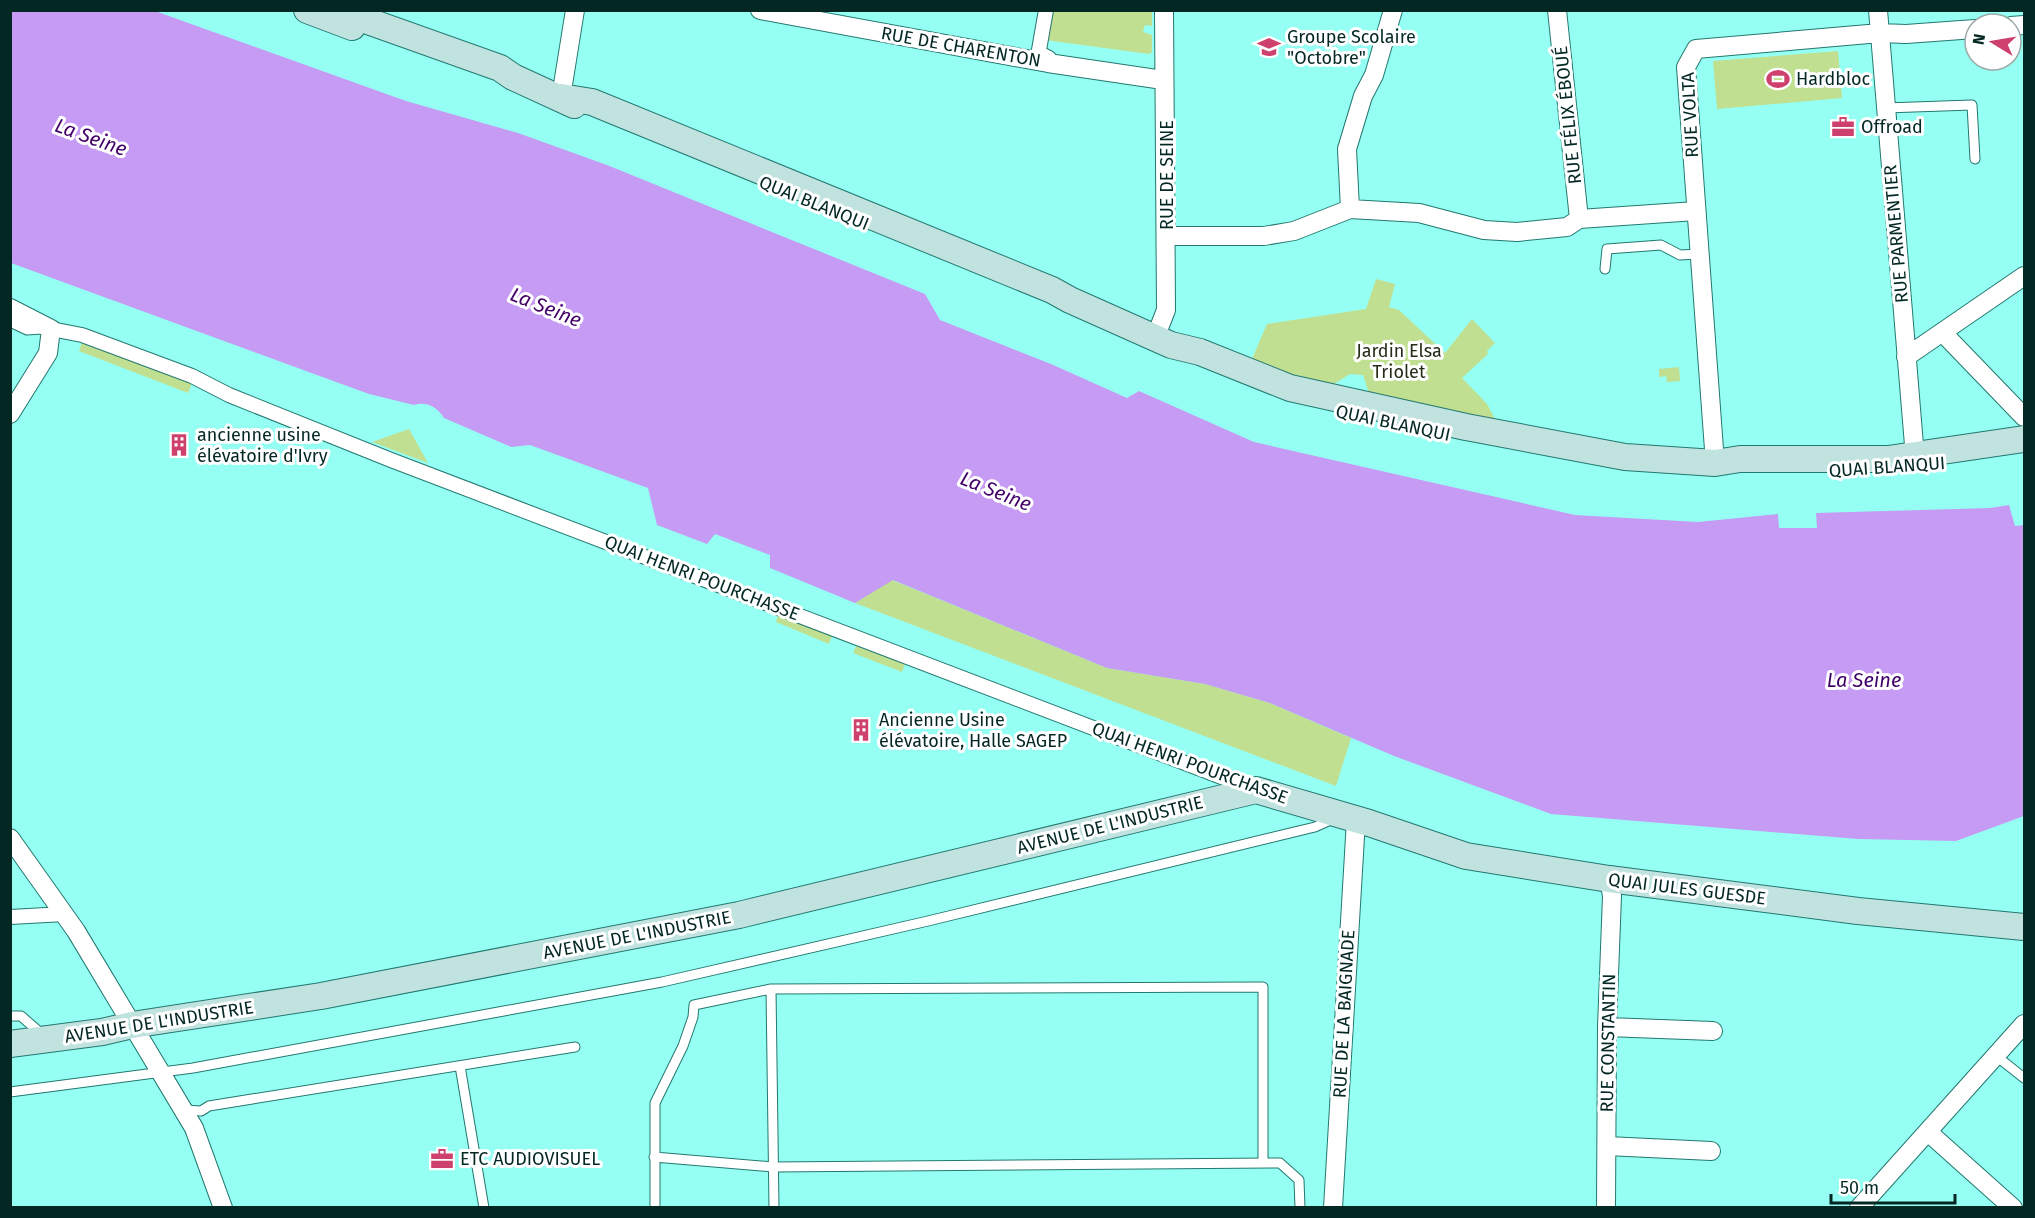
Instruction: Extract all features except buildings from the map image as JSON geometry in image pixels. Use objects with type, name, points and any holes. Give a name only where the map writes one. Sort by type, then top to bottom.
[{"type":"main road","name":"QUAI BLANQUI","points":[[308,10],[487,76],[513,77]]},
{"type":"main road","name":"QUAI BLANQUI","points":[[337,10],[500,68],[513,77],[561,97],[587,114],[698,156],[1016,286],[1056,301],[1070,300],[1163,341],[1192,361],[1288,400],[1587,463],[1608,464],[1625,457],[1715,463],[1740,459],[1888,459],[1915,457],[2025,439]]},
{"type":"main road","name":"QUAI BLANQUI","points":[[1715,463],[1739,473],[1827,471],[1915,468],[2025,453]]},
{"type":"main road","name":"QUAI HENRI POURCHASSE","points":[[1256,790],[1348,818]]},
{"type":"main road","name":"AVENUE DE L'INDUSTRIE","points":[[10,1044],[321,996],[738,915],[1256,790]]},
{"type":"main road","name":"QUAI JULES GUESDE","points":[[1348,818],[1466,856],[1610,879],[1858,910],[2025,927]]},
{"type":"street","points":[[561,97],[574,10]]},
{"type":"street","name":"RUE DE CHARENTON","points":[[760,10],[1048,63],[1163,80]]},
{"type":"street","points":[[1046,10],[1039,50],[1041,54],[1049,58]]},
{"type":"street","name":"RUE DE SEINE","points":[[1163,341],[1166,310],[1167,236],[1167,111],[1163,80],[1164,10]]},
{"type":"street","points":[[1350,209],[1347,149],[1363,96],[1374,75],[1393,10]]},
{"type":"street","name":"RUE FÉLIX ÉBOUÉ","points":[[1557,10],[1579,219]]},
{"type":"street","name":"RUE PARMENTIER","points":[[1878,10],[1915,457]]},
{"type":"street","name":"RUE VOLTA","points":[[1715,463],[1686,67],[1696,49],[1880,33],[1906,34],[1963,30]]},
{"type":"street","points":[[1167,236],[1264,236],[1294,231],[1350,209],[1419,213],[1484,230],[1517,232],[1568,227],[1579,219],[1696,211]]},
{"type":"street","points":[[1906,357],[2025,276]]},
{"type":"street","name":"QUAI HENRI POURCHASSE","points":[[10,308],[51,329],[82,335],[192,376],[229,395],[391,460],[1256,790]]},
{"type":"street","points":[[10,414],[48,353],[51,329]]},
{"type":"street","points":[[1943,333],[2025,417]]},
{"type":"street","name":"RUE DE LA BAIGNADE","points":[[1333,1208],[1348,818]]},
{"type":"street","points":[[10,838],[64,914],[195,1128],[223,1208]]},
{"type":"street","name":"RUE CONSTANTIN","points":[[1606,1208],[1607,1027],[1612,896],[1610,879]]},
{"type":"street","points":[[10,917],[64,914]]},
{"type":"street","points":[[1859,1208],[2025,1024]]},
{"type":"street","points":[[1607,1027],[1713,1031]]},
{"type":"street","points":[[1928,1132],[2013,1208]]},
{"type":"street","points":[[1607,1146],[1711,1151]]},
{"type":"lane","points":[[1886,108],[1971,105],[1975,159]]},
{"type":"lane","points":[[1605,269],[1607,249],[1661,245],[1680,255],[1699,254]]},
{"type":"lane","name":"QUAI HENRI POURCHASSE","points":[[10,322],[27,330],[51,329]]},
{"type":"lane","points":[[10,1092],[161,1072],[662,981],[928,921],[1348,818]]},
{"type":"lane","points":[[655,1208],[655,1103],[683,1046],[693,1017],[694,1005],[771,989],[1263,987],[1263,1163]]},
{"type":"lane","points":[[771,989],[774,1208]]},
{"type":"lane","points":[[10,1016],[21,1016],[48,1039]]},
{"type":"lane","points":[[183,1110],[201,1111],[208,1106],[575,1047]]},
{"type":"lane","points":[[1995,1055],[2025,1078]]},
{"type":"lane","points":[[460,1066],[482,1207]]},
{"type":"lane","points":[[654,1157],[773,1167],[1280,1163],[1299,1180],[1300,1208]]},
{"type":"green space","points":[[1049,11],[1152,11],[1152,26],[1145,25],[1143,32],[1152,35],[1152,52],[1149,54],[1045,40]]},
{"type":"green space","name":"Hardbloc","points":[[1838,51],[1842,98],[1717,109],[1713,61]]},
{"type":"green space","name":"Jardin Elsa Triolet","points":[[1376,279],[1395,284],[1389,307],[1399,310],[1445,353],[1472,319],[1495,343],[1487,351],[1488,354],[1462,378],[1487,404],[1495,419],[1369,393],[1363,375],[1350,374],[1334,384],[1283,372],[1252,359],[1267,324],[1366,309]]},
{"type":"green space","points":[[83,339],[193,381],[188,393],[79,351]]},
{"type":"green space","points":[[1679,367],[1680,381],[1667,382],[1666,376],[1659,377],[1659,369]]},
{"type":"green space","points":[[409,429],[428,463],[372,442]]},
{"type":"green space","points":[[892,580],[1107,668],[1205,684],[1270,703],[1351,738],[1336,786],[855,603]]},
{"type":"green space","points":[[778,615],[832,636],[829,644],[776,622]]},
{"type":"green space","points":[[856,646],[905,664],[902,672],[853,653]]},
{"type":"water","name":"La Seine","points":[[10,11],[155,11],[406,101],[518,133],[607,165],[925,294],[940,320],[1051,364],[1127,398],[1139,391],[1254,442],[1575,515],[1698,522],[1778,514],[1779,528],[1817,528],[1816,513],[1990,508],[2009,505],[2015,526],[2024,525],[2024,816],[1956,841],[1858,839],[1551,814],[1394,756],[1270,703],[1205,684],[1107,668],[893,580],[855,603],[770,568],[770,555],[715,534],[707,544],[657,525],[648,488],[530,445],[511,447],[444,418],[439,411],[428,405],[414,405],[369,394],[11,263]]},
{"type":"place","name":"Groupe Scolaire \"Octobre\"","points":[[1269,47]]},
{"type":"place","name":"Hardbloc","points":[[1778,79]]},
{"type":"place","name":"Offroad","points":[[1843,127]]},
{"type":"place","name":"ancienne usine élévatoire d'Ivry","points":[[179,445]]},
{"type":"place","name":"Ancienne Usine élévatoire, Halle SAGEP","points":[[861,730]]},
{"type":"place","name":"ETC AUDIOVISUEL","points":[[442,1159]]}]
